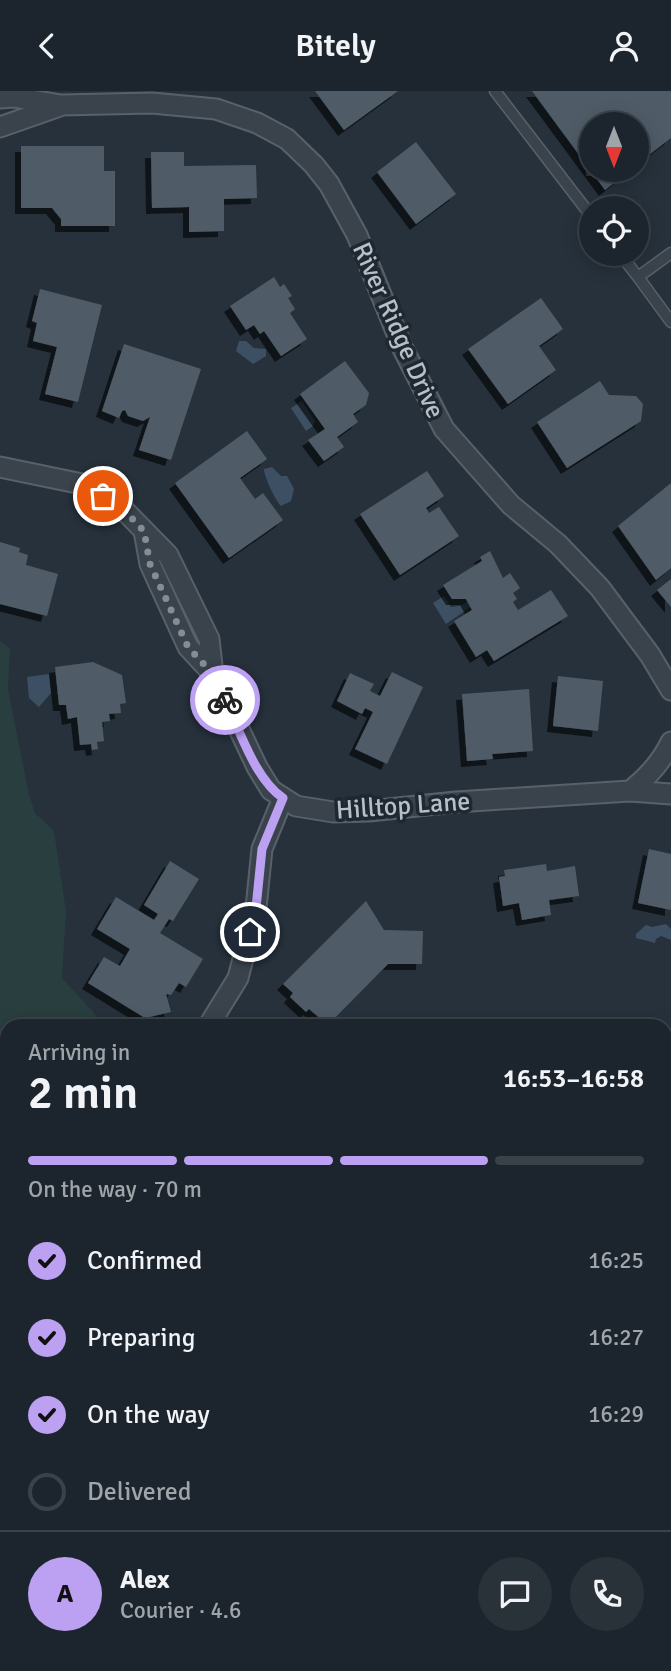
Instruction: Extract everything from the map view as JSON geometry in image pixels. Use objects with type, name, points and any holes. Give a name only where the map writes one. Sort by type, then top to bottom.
[{"type":"street","name":"River Ridge Drive","points":[[0,98],[13,97],[61,105],[152,103],[216,109],[257,123],[287,139],[329,184],[357,235],[403,349],[444,429],[511,505],[558,544],[600,588],[650,655],[671,690]]},
{"type":"street","name":"River Ridge Drive","points":[[0,127],[61,105]]},
{"type":"street","name":"Hilltop Lane","points":[[0,467],[86,485],[120,506],[144,531],[150,564],[188,647],[213,674],[257,767],[271,790],[296,806],[333,812],[630,791],[671,794]]},
{"type":"street","points":[[630,791],[649,777],[671,742]]},
{"type":"street","points":[[213,1019],[239,978],[256,908],[262,849],[283,798]]},
{"type":"lane","points":[[495,91],[579,200]]},
{"type":"lane","points":[[638,277],[671,253]]},
{"type":"lane","points":[[629,266],[671,322]]},
{"type":"green space","points":[[0,641],[10,649],[8,689],[29,795],[35,813],[54,831],[66,911],[62,978],[97,1019],[0,1019]]},
{"type":"water","points":[[239,341],[246,341],[254,348],[266,349],[266,356],[253,364],[236,351]]},
{"type":"water","points":[[302,401],[315,421],[306,431],[291,408]]},
{"type":"water","points":[[272,467],[281,476],[287,476],[294,489],[291,501],[281,506],[264,469]]},
{"type":"water","points":[[444,596],[451,607],[469,601],[472,606],[446,624],[433,603]]},
{"type":"water","points":[[49,674],[51,693],[39,707],[29,698],[27,677]]},
{"type":"water","points":[[666,924],[671,929],[671,940],[661,936],[655,943],[636,938],[636,934],[646,925],[652,927]]},
{"type":"building","points":[[315,91],[398,91],[344,130]]},
{"type":"building","points":[[532,91],[671,91],[671,138],[649,155],[649,112],[579,112],[579,155]]},
{"type":"building","points":[[416,142],[456,194],[416,224],[377,172]]},
{"type":"building","points":[[21,146],[104,146],[104,171],[115,171],[115,226],[61,226],[61,219],[52,208],[21,208]]},
{"type":"building","points":[[151,152],[184,152],[184,166],[256,165],[257,198],[224,199],[224,231],[189,232],[189,207],[152,208]]},
{"type":"building","points":[[599,182],[615,182],[605,190]]},
{"type":"building","points":[[274,277],[280,287],[284,284],[292,296],[288,298],[295,309],[290,313],[307,339],[281,356],[264,331],[260,334],[254,325],[246,330],[230,306]]},
{"type":"building","points":[[40,289],[102,305],[78,402],[45,394],[57,347],[33,341],[37,323],[32,321]]},
{"type":"building","points":[[541,298],[563,329],[539,346],[556,370],[508,404],[468,349]]},
{"type":"building","points":[[124,344],[201,369],[171,460],[139,450],[150,417],[143,421],[128,416],[125,410],[119,418],[102,411]]},
{"type":"building","points":[[345,361],[369,393],[366,405],[353,414],[358,422],[337,437],[344,447],[324,461],[308,440],[325,429],[300,394]]},
{"type":"building","points":[[600,381],[609,395],[636,396],[643,404],[641,421],[567,468],[537,422]]},
{"type":"building","points":[[247,431],[267,459],[240,478],[255,499],[263,493],[283,520],[229,558],[175,483]]},
{"type":"building","points":[[427,471],[444,496],[426,508],[429,513],[439,507],[459,536],[400,575],[360,514]]},
{"type":"building","points":[[671,483],[671,568],[656,580],[618,526]]},
{"type":"building","points":[[0,542],[20,548],[19,552],[28,555],[26,565],[58,574],[47,616],[0,604]]},
{"type":"building","points":[[490,551],[503,578],[510,573],[520,588],[513,593],[517,599],[513,602],[518,610],[551,590],[568,616],[494,661],[487,650],[476,657],[454,621],[472,610],[466,599],[452,599],[443,585],[482,561],[480,557]]},
{"type":"building","points":[[671,579],[671,607],[657,590]]},
{"type":"building","points":[[93,662],[122,675],[126,703],[120,704],[121,713],[109,714],[110,721],[102,722],[104,741],[97,742],[98,749],[92,750],[91,744],[80,745],[77,717],[68,719],[66,705],[59,705],[55,667]]},
{"type":"building","points":[[392,672],[423,687],[387,764],[355,749],[373,712],[365,708],[362,714],[337,701],[350,673],[374,684],[370,691],[380,696]]},
{"type":"building","points":[[558,676],[603,681],[598,731],[553,726]]},
{"type":"building","points":[[529,689],[533,751],[492,754],[493,759],[467,761],[462,694]]},
{"type":"building","points":[[649,849],[671,854],[671,910],[638,903]]},
{"type":"building","points":[[170,861],[199,879],[173,921],[169,919],[160,933],[203,959],[186,987],[179,983],[171,995],[166,994],[171,1012],[145,1018],[88,983],[104,957],[120,966],[130,949],[97,929],[116,897],[154,920],[158,914],[144,905]]},
{"type":"building","points":[[546,864],[547,871],[575,866],[579,896],[549,900],[551,915],[522,920],[519,903],[503,906],[499,877],[505,876],[504,870]]},
{"type":"building","points":[[366,901],[384,930],[423,931],[422,964],[388,964],[334,1019],[321,1019],[309,1009],[306,1012],[290,997],[293,993],[283,984]]},
{"type":"way so far","points":[[103,496],[120,506],[144,531],[150,564],[188,647],[213,674],[225,700]]},
{"type":"route","points":[[225,700],[257,767],[271,790],[283,798],[262,849],[256,908],[250,932]]}]
